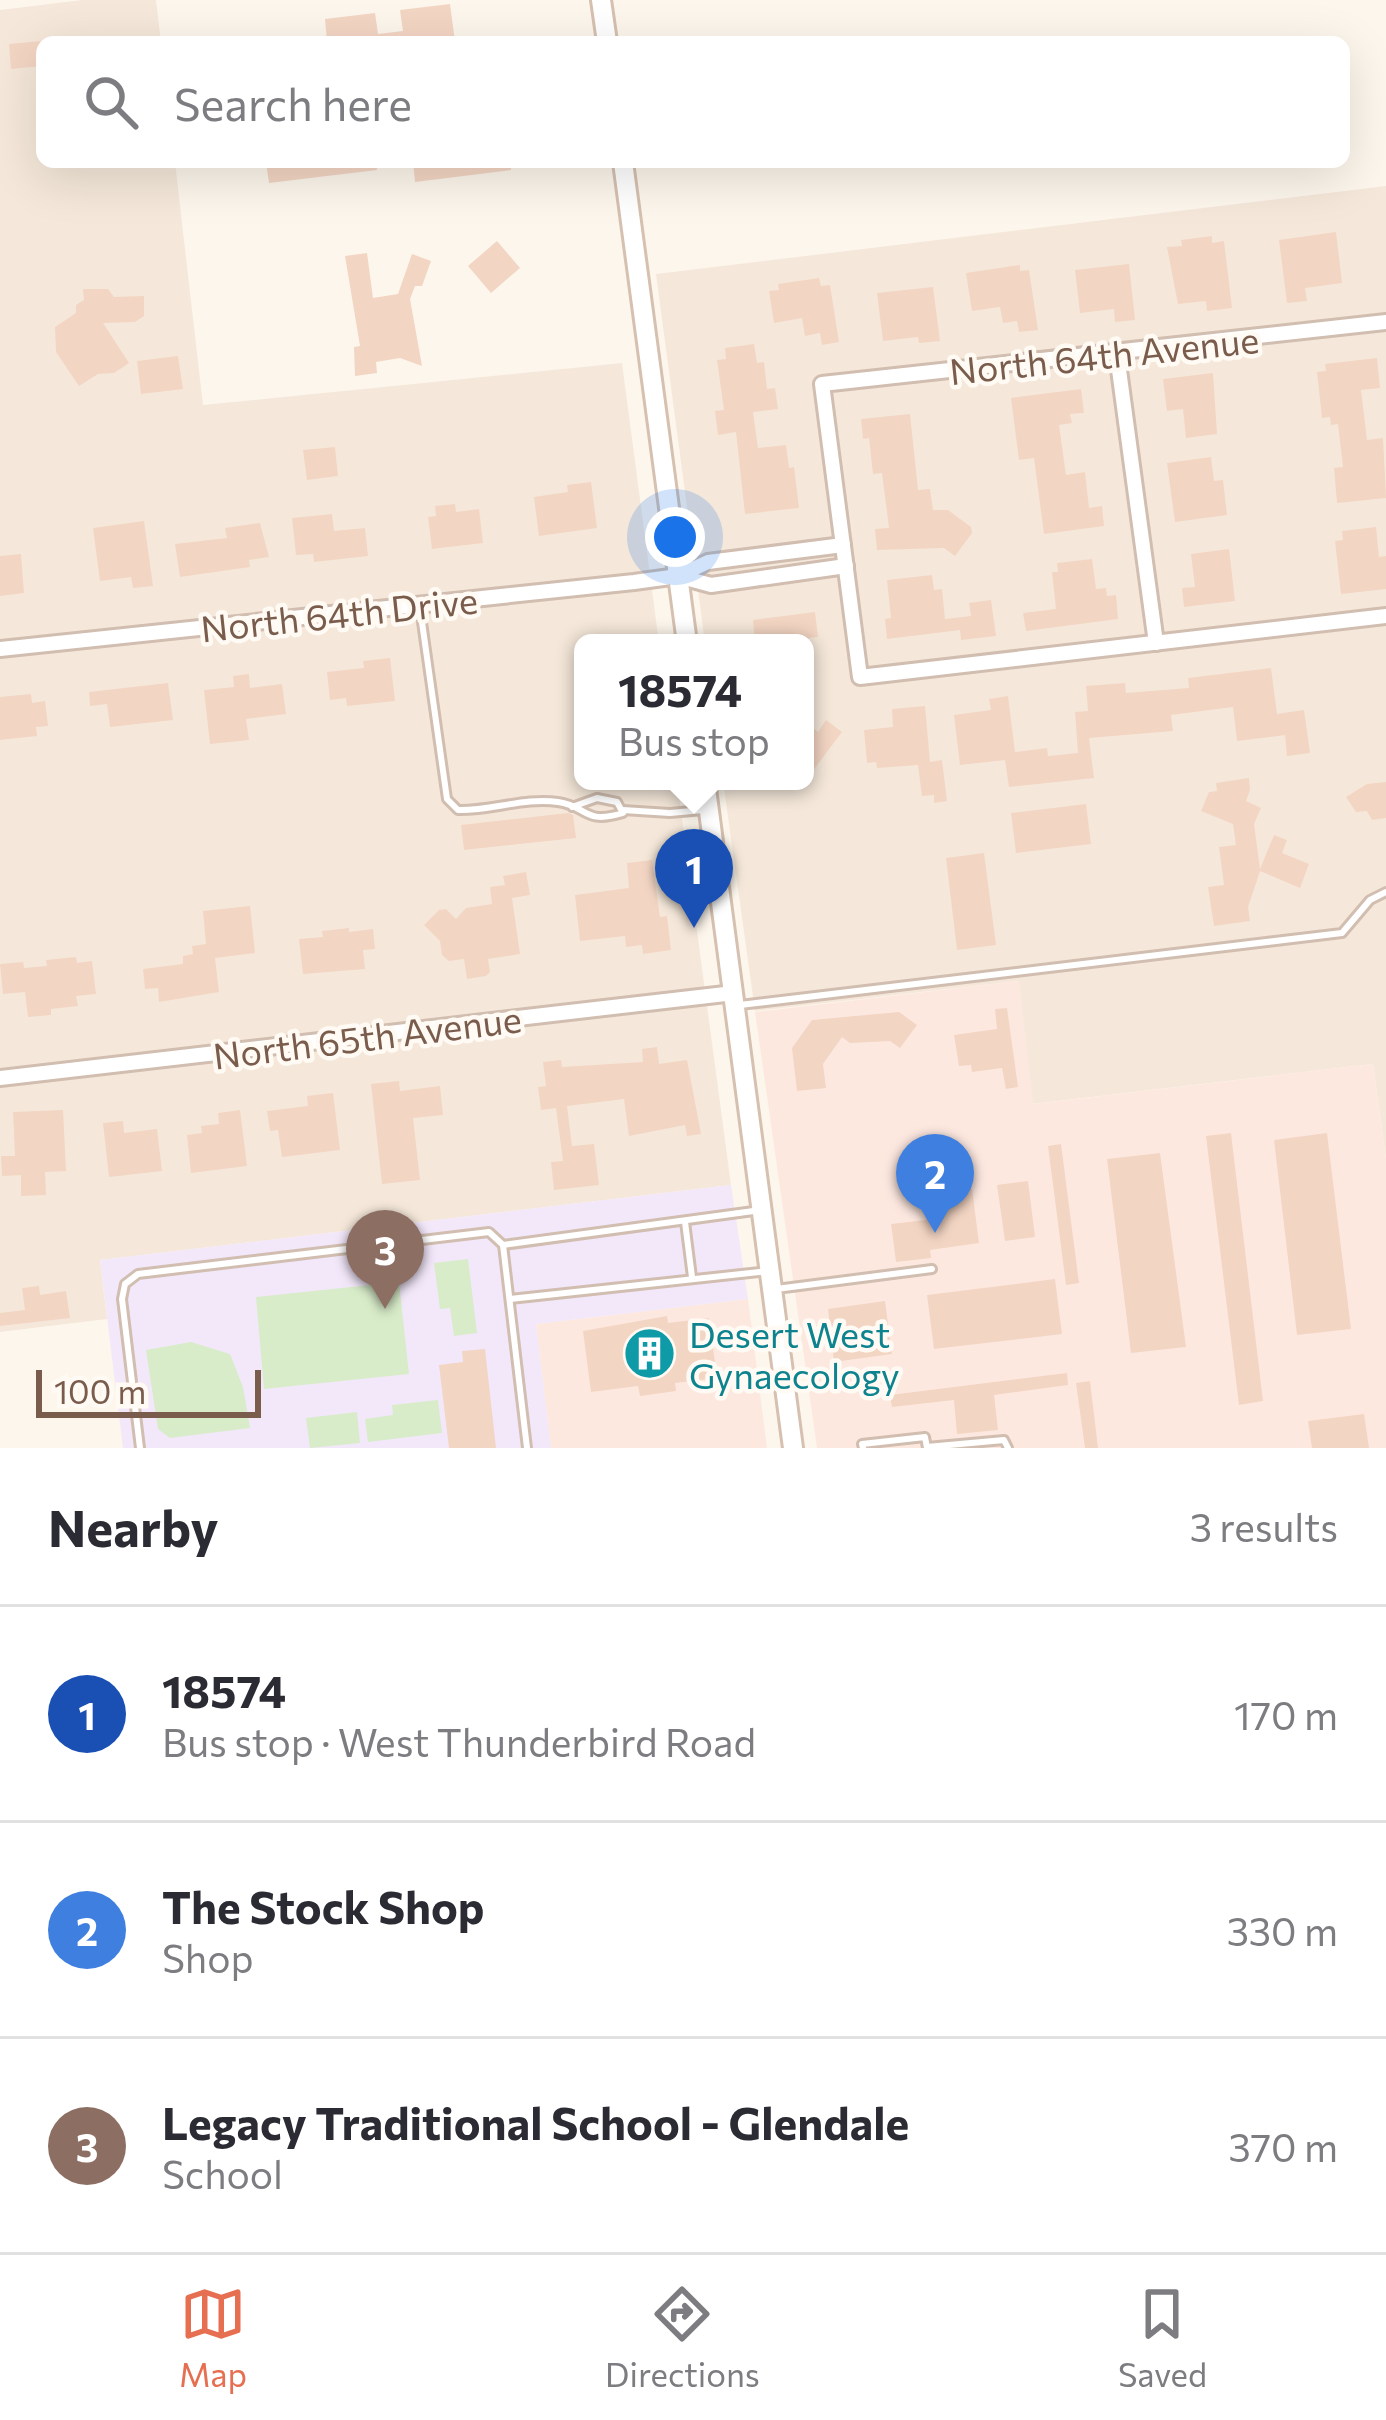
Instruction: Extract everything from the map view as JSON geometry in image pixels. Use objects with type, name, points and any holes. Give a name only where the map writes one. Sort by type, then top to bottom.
[{"type":"main road","points":[[602,0],[606,36]]},
{"type":"main road","points":[[624,168],[686,634]]},
{"type":"main road","points":[[706,790],[794,1448]]},
{"type":"street","name":"North 64th Avenue","points":[[843,545],[822,384],[1386,322]]},
{"type":"street","points":[[1117,355],[1156,643]]},
{"type":"street","name":"North 64th Drive","points":[[0,649],[678,576],[708,562],[843,545]]},
{"type":"street","points":[[843,545],[860,677],[1386,616]]},
{"type":"street","points":[[773,554],[776,575]]},
{"type":"street","name":"North 64th Drive","points":[[678,576],[711,584],[846,566]]},
{"type":"street","name":"North 65th Avenue","points":[[0,1078],[734,999]]},
{"type":"lane","points":[[420,604],[447,799],[458,810],[541,801],[563,802],[588,818],[613,816],[623,810],[709,809]]},
{"type":"lane","points":[[572,807],[597,798],[617,802],[623,810]]},
{"type":"lane","points":[[734,999],[1342,933],[1370,900],[1386,892]]},
{"type":"lane","points":[[503,1245],[762,1210]]},
{"type":"lane","points":[[685,1222],[692,1277]]},
{"type":"lane","points":[[140,1448],[122,1298],[125,1284],[138,1274],[489,1232],[503,1245],[527,1448]]},
{"type":"lane","points":[[510,1298],[692,1277],[771,1280],[932,1269]]},
{"type":"lane","points":[[863,1448],[862,1444],[925,1437],[927,1448],[1004,1441],[1008,1448]]},
{"type":"shaded area","points":[[82,0],[156,0],[160,36],[36,36],[36,168],[176,168],[203,405],[622,363],[658,634],[574,634],[574,790],[678,790],[731,1185],[100,1260],[107,1319],[0,1332],[0,10]]},
{"type":"shaded area","points":[[1386,186],[1386,1159],[1373,1064],[1032,1104],[1018,981],[755,1011],[724,790],[814,790],[814,634],[704,634],[656,274]]},
{"type":"shaded area","points":[[1019,981],[1033,1104],[1373,1064],[1386,1159],[1386,1448],[817,1448],[755,1012]]},
{"type":"shaded area","points":[[731,1185],[748,1299],[536,1324],[551,1448],[123,1448],[100,1260]]},
{"type":"shaded area","points":[[748,1299],[767,1448],[551,1448],[536,1324]]},
{"type":"green space","points":[[468,1259],[477,1333],[454,1336],[450,1308],[440,1309],[434,1263]]},
{"type":"green space","points":[[399,1282],[409,1374],[264,1389],[256,1297]]},
{"type":"green space","points":[[191,1342],[230,1354],[243,1387],[250,1428],[170,1438],[158,1429],[146,1350]]},
{"type":"green space","points":[[438,1400],[442,1433],[368,1442],[365,1419],[393,1415],[392,1405]]},
{"type":"green space","points":[[357,1412],[360,1443],[310,1448],[306,1418]]},
{"type":"building","points":[[450,4],[454,36],[326,36],[325,19],[375,13],[378,34],[403,31],[400,10]]},
{"type":"building","points":[[36,42],[36,67],[11,69],[9,44]]},
{"type":"building","points":[[267,168],[377,168],[377,170],[269,183]]},
{"type":"building","points":[[414,168],[511,168],[511,170],[415,182]]},
{"type":"building","points":[[1336,232],[1342,283],[1305,288],[1307,301],[1287,303],[1279,240]]},
{"type":"building","points":[[1212,236],[1212,243],[1224,241],[1232,308],[1207,311],[1206,301],[1178,304],[1167,247]]},
{"type":"building","points":[[497,241],[520,268],[491,293],[468,266]]},
{"type":"building","points":[[367,253],[373,298],[398,294],[412,254],[431,261],[422,286],[415,286],[410,299],[422,366],[400,358],[376,362],[377,373],[355,376],[354,347],[360,346],[345,256]]},
{"type":"building","points":[[1129,264],[1135,320],[1115,322],[1114,309],[1080,313],[1075,270]]},
{"type":"building","points":[[1020,265],[1020,271],[1029,270],[1038,330],[1019,332],[1017,321],[1003,323],[1000,307],[972,311],[966,273]]},
{"type":"building","points":[[819,278],[821,286],[830,285],[839,342],[822,345],[820,333],[805,336],[802,318],[774,323],[769,291],[779,290],[778,284]]},
{"type":"building","points":[[933,287],[940,341],[919,343],[918,337],[883,341],[877,293]]},
{"type":"building","points":[[83,289],[108,289],[114,297],[144,296],[144,316],[135,322],[103,323],[129,363],[79,386],[56,352],[55,327],[76,313],[76,305],[84,300]]},
{"type":"building","points":[[754,344],[757,363],[764,362],[767,389],[775,388],[778,409],[753,412],[758,448],[786,445],[799,508],[745,514],[736,432],[718,435],[715,411],[724,410],[717,360],[726,359],[725,348]]},
{"type":"building","points":[[178,356],[183,389],[141,394],[137,361]]},
{"type":"building","points":[[1377,358],[1380,388],[1361,390],[1367,440],[1383,438],[1386,498],[1337,503],[1334,468],[1343,467],[1338,424],[1331,425],[1330,417],[1322,418],[1317,372],[1326,371],[1325,364]]},
{"type":"building","points":[[1213,373],[1217,434],[1186,438],[1183,409],[1167,411],[1163,379]]},
{"type":"building","points":[[1081,389],[1084,413],[1070,414],[1072,423],[1059,425],[1066,475],[1085,472],[1089,508],[1102,506],[1104,526],[1044,534],[1034,458],[1019,460],[1011,398]]},
{"type":"building","points":[[910,414],[918,490],[930,489],[933,510],[948,510],[971,527],[972,533],[955,556],[944,548],[877,550],[875,529],[889,528],[882,473],[873,474],[869,438],[863,439],[861,419]]},
{"type":"building","points":[[335,447],[338,476],[307,480],[303,450]]},
{"type":"building","points":[[1211,457],[1214,481],[1223,480],[1227,515],[1175,522],[1167,463]]},
{"type":"building","points":[[591,482],[597,528],[539,536],[534,497],[568,492],[567,485]]},
{"type":"building","points":[[455,504],[456,512],[479,509],[483,543],[432,549],[428,517],[436,516],[435,506]]},
{"type":"building","points":[[332,514],[334,531],[365,528],[368,556],[314,562],[313,554],[296,555],[292,518]]},
{"type":"building","points":[[144,521],[153,586],[133,588],[131,577],[100,581],[93,528]]},
{"type":"building","points":[[260,523],[269,557],[249,560],[250,567],[180,577],[175,544],[227,538],[225,528]]},
{"type":"building","points":[[1376,527],[1379,557],[1386,556],[1386,589],[1341,594],[1335,541],[1343,540],[1342,531]]},
{"type":"building","points":[[1229,549],[1235,601],[1184,607],[1182,588],[1195,587],[1191,554]]},
{"type":"building","points":[[21,554],[24,593],[0,596],[0,556]]},
{"type":"building","points":[[1092,559],[1096,589],[1106,588],[1107,596],[1116,595],[1118,619],[1026,631],[1023,613],[1056,609],[1052,572],[1058,572],[1057,563]]},
{"type":"building","points":[[932,575],[934,590],[942,589],[945,619],[971,616],[969,603],[991,600],[996,636],[961,640],[960,630],[887,639],[885,619],[891,618],[887,580]]},
{"type":"building","points":[[815,612],[818,637],[754,634],[753,620]]},
{"type":"building","points":[[390,658],[395,701],[347,706],[346,698],[330,700],[327,672],[364,668],[363,661]]},
{"type":"building","points":[[1271,668],[1277,714],[1304,710],[1310,753],[1287,756],[1285,735],[1237,741],[1233,707],[1171,715],[1173,731],[1089,738],[1094,778],[1009,787],[1005,760],[960,765],[954,715],[991,710],[989,699],[1008,696],[1015,752],[1047,748],[1048,756],[1078,753],[1075,712],[1088,711],[1086,686],[1125,683],[1126,693],[1189,688],[1188,678]]},
{"type":"building","points":[[249,674],[250,688],[282,684],[286,714],[246,719],[249,740],[210,744],[204,690],[234,687],[233,676]]},
{"type":"building","points":[[168,683],[173,720],[110,727],[107,704],[90,706],[89,692]]},
{"type":"building","points":[[31,694],[32,703],[45,701],[48,726],[36,727],[37,736],[0,740],[0,697]]},
{"type":"building","points":[[925,706],[930,762],[942,760],[947,801],[934,803],[934,795],[922,796],[918,765],[877,768],[876,762],[867,763],[864,730],[893,727],[892,709]]},
{"type":"building","points":[[826,720],[842,732],[814,769],[814,729],[818,732]]},
{"type":"building","points":[[1249,778],[1246,801],[1261,808],[1254,824],[1260,869],[1274,835],[1287,840],[1282,853],[1309,864],[1300,888],[1260,871],[1248,907],[1250,921],[1214,926],[1208,887],[1224,885],[1219,847],[1236,845],[1233,824],[1201,811],[1209,792],[1217,791],[1216,783]]},
{"type":"building","points":[[1386,782],[1386,818],[1372,820],[1367,811],[1356,812],[1346,797],[1367,784]]},
{"type":"building","points":[[1086,804],[1091,844],[1016,853],[1011,813]]},
{"type":"building","points":[[573,815],[576,838],[464,850],[461,825]]},
{"type":"building","points":[[984,853],[996,945],[957,950],[946,858]]},
{"type":"building","points":[[652,860],[660,917],[667,916],[671,950],[643,954],[642,945],[626,947],[625,936],[580,941],[575,895],[629,888],[627,863]]},
{"type":"building","points":[[526,872],[530,895],[512,898],[520,954],[488,959],[486,976],[467,979],[464,959],[449,961],[442,955],[440,941],[424,925],[439,910],[446,909],[456,919],[466,908],[492,904],[490,887],[505,885],[503,876]]},
{"type":"building","points":[[250,906],[255,953],[215,958],[219,992],[159,1002],[158,988],[145,989],[143,969],[183,964],[183,956],[193,954],[192,946],[206,944],[203,911]]},
{"type":"building","points":[[349,928],[349,932],[373,929],[375,949],[363,950],[365,969],[303,974],[299,939]]},
{"type":"building","points":[[76,957],[77,963],[92,961],[96,994],[76,996],[78,1006],[28,1017],[25,992],[3,994],[0,964],[47,966],[46,960]]},
{"type":"building","points":[[1007,1008],[1018,1087],[1006,1089],[1002,1068],[972,1072],[971,1065],[959,1066],[954,1035],[997,1029],[995,1009]]},
{"type":"building","points":[[899,1012],[917,1025],[900,1048],[890,1041],[850,1043],[842,1037],[823,1064],[826,1088],[797,1091],[792,1048],[812,1020]]},
{"type":"building","points":[[657,1047],[659,1064],[687,1060],[701,1134],[687,1136],[685,1125],[629,1136],[624,1099],[567,1106],[572,1146],[594,1144],[599,1185],[554,1190],[551,1162],[563,1161],[556,1108],[541,1110],[538,1087],[546,1086],[543,1062],[561,1060],[562,1067],[643,1062],[642,1049]]},
{"type":"building","points":[[399,1081],[400,1091],[440,1086],[443,1115],[413,1118],[420,1180],[382,1184],[371,1084]]},
{"type":"building","points":[[333,1093],[340,1150],[282,1157],[278,1130],[270,1131],[267,1111],[308,1106],[307,1096]]},
{"type":"building","points":[[63,1110],[66,1171],[45,1172],[46,1195],[21,1196],[21,1175],[2,1176],[1,1156],[15,1156],[13,1112]]},
{"type":"building","points":[[240,1110],[247,1166],[191,1173],[187,1135],[202,1133],[201,1126],[219,1124],[218,1113]]},
{"type":"building","points":[[123,1121],[124,1133],[157,1129],[162,1171],[109,1177],[103,1123]]},
{"type":"building","points":[[1231,1133],[1263,1401],[1239,1405],[1206,1136]]},
{"type":"building","points":[[1327,1133],[1351,1329],[1297,1335],[1274,1140]]},
{"type":"building","points":[[1061,1144],[1079,1283],[1066,1285],[1048,1146]]},
{"type":"building","points":[[1160,1153],[1186,1347],[1131,1353],[1107,1159]]},
{"type":"building","points":[[1028,1181],[1035,1237],[1005,1241],[997,1185]]},
{"type":"building","points":[[972,1189],[979,1243],[930,1250],[931,1258],[896,1262],[891,1224],[926,1220],[923,1195]]},
{"type":"building","points":[[1055,1279],[1062,1334],[934,1349],[927,1295]]},
{"type":"building","points":[[39,1286],[40,1295],[66,1291],[70,1318],[0,1326],[0,1313],[25,1310],[22,1288]]},
{"type":"building","points":[[885,1301],[892,1354],[834,1362],[828,1309]]},
{"type":"building","name":"Desert West Gynaecology","points":[[667,1316],[668,1323],[709,1318],[717,1378],[675,1383],[676,1391],[640,1396],[638,1386],[591,1392],[583,1331]]},
{"type":"building","points":[[485,1349],[496,1448],[449,1448],[439,1365],[463,1362],[462,1351]]},
{"type":"building","points":[[1067,1373],[1068,1385],[994,1395],[998,1430],[957,1434],[954,1400],[892,1407],[890,1395]]},
{"type":"building","points":[[1090,1381],[1098,1448],[1085,1448],[1076,1383]]},
{"type":"building","points":[[1364,1414],[1369,1448],[1312,1448],[1308,1421]]},
{"type":"place","name":"18574","points":[[694,928]]},
{"type":"place","name":"The Stock Shop","points":[[935,1233]]},
{"type":"place","name":"Legacy Traditional School - Glendale","points":[[385,1309]]},
{"type":"place","name":"Desert West Gynaecology","points":[[650,1354]]}]
